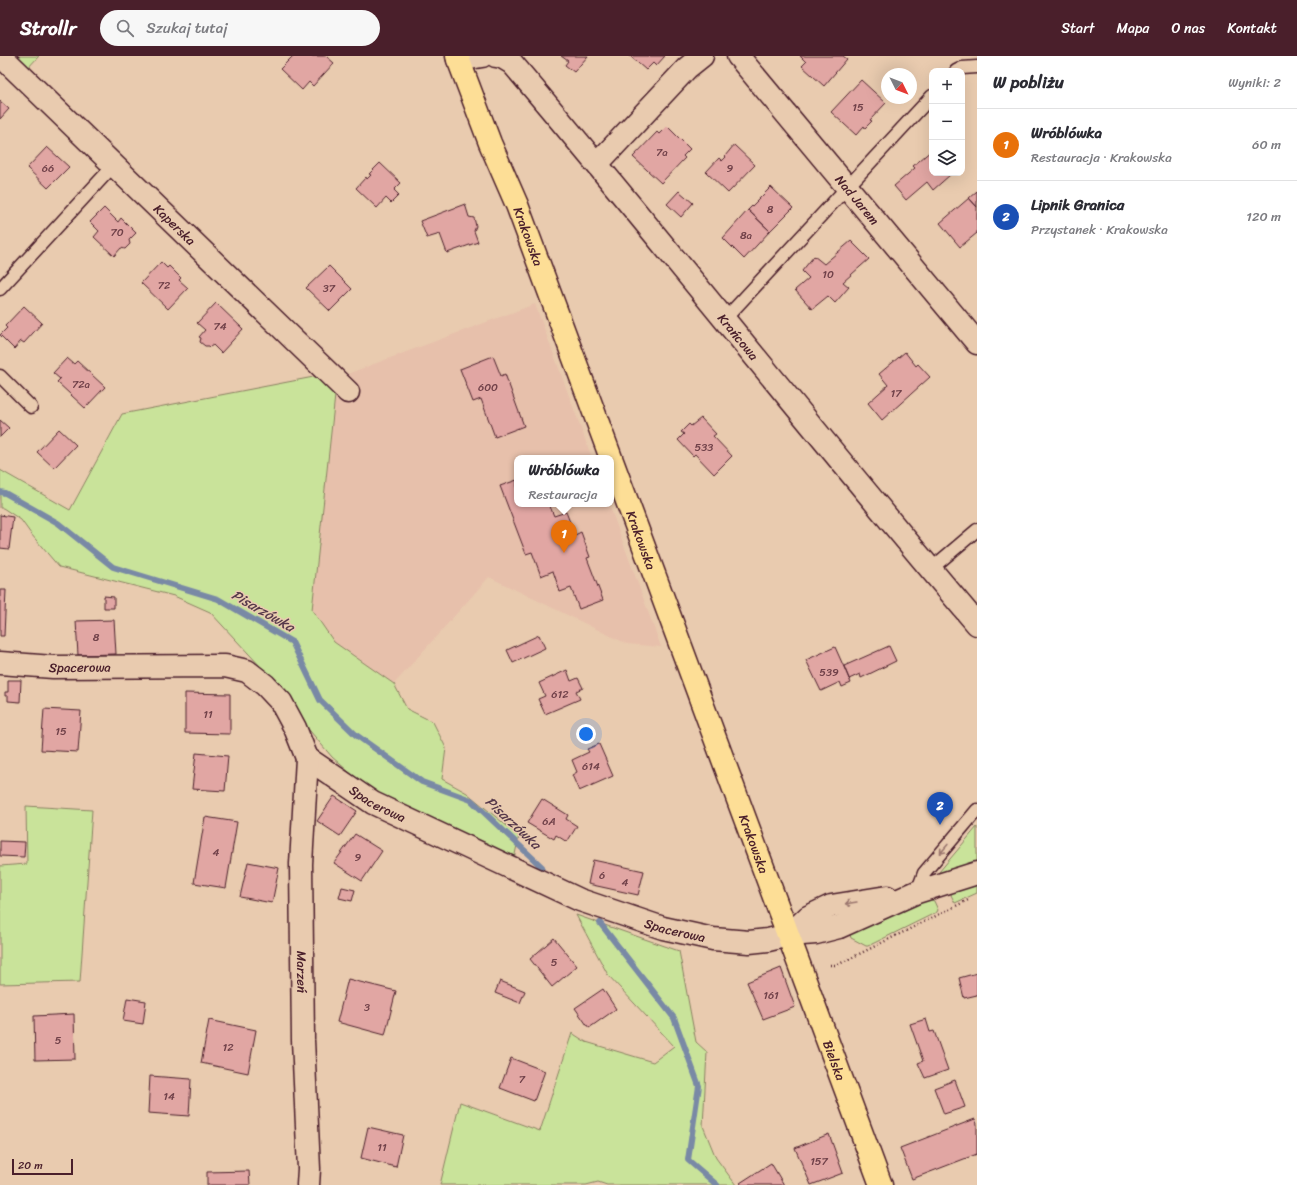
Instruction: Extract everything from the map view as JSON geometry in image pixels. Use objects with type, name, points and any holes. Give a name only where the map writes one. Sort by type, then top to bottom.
[{"type":"main road","name":"Krakowska","points":[[457,58],[490,143],[520,212],[610,455]]},
{"type":"main road","name":"Krakowska","points":[[614,465],[789,935]]},
{"type":"main road","name":"Bielska","points":[[789,935],[881,1185]]},
{"type":"street","name":"Kaperska","points":[[2,56],[348,392]]},
{"type":"street","points":[[457,58],[482,56]]},
{"type":"street","name":"Krańcowa","points":[[496,56],[502,57],[512,63],[977,624]]},
{"type":"street","points":[[597,164],[687,68],[702,56]]},
{"type":"street","name":"Nad Jarem","points":[[738,56],[977,343]]},
{"type":"street","name":"Spacerowa","points":[[0,663],[53,667],[225,666],[247,671],[266,685],[281,702],[295,728],[307,758],[373,803],[580,900],[663,928],[713,939],[749,942],[768,940],[789,935],[816,933],[839,927],[917,892],[977,873]]},
{"type":"street","name":"Marzeń","points":[[307,758],[301,864],[303,1040],[309,1169],[308,1185]]},
{"type":"lane","points":[[962,68],[977,67]]},
{"type":"lane","points":[[724,320],[929,99]]},
{"type":"lane","points":[[0,289],[114,165]]},
{"type":"lane","points":[[0,376],[31,407]]},
{"type":"lane","points":[[931,570],[977,530]]},
{"type":"lane","points":[[917,892],[924,872],[977,810]]},
{"type":"path","points":[[830,965],[837,965],[970,899]]},
{"type":"shaded area","points":[[535,304],[591,455],[514,455],[514,507],[610,507],[661,647],[627,644],[489,577],[394,684],[334,642],[312,610],[336,386],[339,377]]},
{"type":"green space","points":[[10,56],[39,56],[25,71]]},
{"type":"green space","points":[[324,375],[336,386],[312,610],[334,642],[394,684],[407,709],[433,722],[446,748],[442,779],[467,793],[519,836],[514,859],[373,793],[332,757],[299,718],[281,685],[261,667],[210,612],[174,596],[59,567],[21,520],[3,508],[0,508],[0,470],[70,510],[122,414]]},
{"type":"green space","points":[[26,806],[92,810],[80,982],[0,984],[0,866],[27,864]]},
{"type":"green space","points":[[977,827],[977,863],[939,875],[939,872]]},
{"type":"green space","points":[[977,883],[977,893],[955,903],[951,895],[953,891]]},
{"type":"green space","points":[[928,898],[934,901],[938,910],[937,912],[868,946],[851,938],[849,932]]},
{"type":"green space","points":[[576,915],[679,951],[696,1042],[707,1052],[703,1126],[716,1158],[736,1185],[607,1185],[598,1182],[586,1185],[440,1185],[460,1102],[540,1131],[572,1033],[586,1042],[653,1062],[674,1046],[608,975]]},
{"type":"building","points":[[293,56],[326,56],[334,63],[313,86],[309,82],[302,90],[280,69]]},
{"type":"building","points":[[561,56],[588,56],[574,72],[565,65],[568,61]]},
{"type":"building","points":[[630,56],[665,56],[656,66],[653,63],[646,70]]},
{"type":"building","points":[[800,56],[843,56],[847,59],[824,86],[802,66],[806,62]]},
{"type":"building","points":[[861,80],[881,98],[881,104],[885,104],[870,120],[872,121],[865,128],[864,126],[856,135],[831,112]]},
{"type":"building","points":[[0,101],[9,109],[0,119]]},
{"type":"building","points":[[667,126],[690,149],[683,156],[685,158],[661,183],[633,157],[657,132],[659,134]]},
{"type":"building","points":[[734,145],[755,165],[728,193],[706,172],[719,158],[722,161]]},
{"type":"building","points":[[47,147],[69,167],[48,188],[27,168]]},
{"type":"building","points":[[929,153],[929,176],[949,176],[933,190],[927,182],[906,200],[894,186],[915,168],[913,166]]},
{"type":"building","points":[[380,163],[401,183],[394,190],[399,195],[391,203],[386,198],[377,208],[356,188],[366,177],[367,179],[371,175],[369,174]]},
{"type":"building","points":[[771,187],[793,208],[770,231],[748,210]]},
{"type":"building","points":[[679,191],[693,203],[681,217],[667,204]]},
{"type":"building","points":[[977,191],[977,207],[969,198]]},
{"type":"building","points":[[969,198],[977,207],[977,233],[960,247],[940,223]]},
{"type":"building","points":[[465,204],[469,217],[474,218],[476,226],[474,231],[478,242],[447,253],[440,234],[427,238],[420,221]]},
{"type":"building","points":[[104,208],[118,222],[121,218],[136,233],[129,240],[130,244],[125,249],[121,248],[114,256],[94,237],[99,231],[90,222]]},
{"type":"building","points":[[748,210],[770,231],[744,259],[723,238]]},
{"type":"building","points":[[851,241],[869,259],[843,282],[849,287],[835,303],[828,296],[812,309],[795,290],[809,278],[802,271],[814,256],[824,264]]},
{"type":"building","points":[[161,262],[167,268],[169,266],[181,278],[179,280],[188,288],[168,309],[141,283]]},
{"type":"building","points":[[329,266],[352,289],[330,311],[306,288]]},
{"type":"building","points":[[216,303],[243,329],[221,353],[213,345],[210,347],[205,346],[200,342],[201,338],[199,337],[205,330],[197,323]]},
{"type":"building","points":[[24,306],[42,323],[24,343],[21,341],[14,349],[0,335],[7,328],[5,326]]},
{"type":"building","points":[[905,352],[916,366],[918,364],[930,377],[882,420],[868,403],[888,385],[879,374]]},
{"type":"building","points":[[493,356],[501,376],[505,374],[524,426],[495,437],[481,399],[473,402],[460,369]]},
{"type":"building","points":[[67,358],[74,364],[77,361],[105,387],[85,408],[57,382],[60,379],[53,373]]},
{"type":"building","points":[[701,418],[716,434],[713,436],[732,456],[714,474],[695,454],[693,456],[678,440],[684,434],[681,432],[689,424],[691,426]]},
{"type":"building","points":[[0,420],[9,428],[0,437]]},
{"type":"building","points":[[59,429],[76,445],[54,468],[37,452]]},
{"type":"building","points":[[514,481],[514,507],[550,507],[554,516],[566,512],[575,535],[581,532],[590,557],[587,558],[603,600],[579,609],[571,588],[560,592],[553,571],[541,576],[532,552],[526,554],[500,486]]},
{"type":"building","points":[[0,515],[13,517],[9,549],[0,548]]},
{"type":"building","points":[[0,590],[6,590],[4,636],[0,636]]},
{"type":"building","points":[[104,596],[114,597],[114,608],[104,608]]},
{"type":"building","points":[[114,620],[116,654],[78,655],[76,621]]},
{"type":"building","points":[[539,635],[545,648],[513,663],[507,650]]},
{"type":"building","points":[[889,646],[896,661],[861,678],[860,674],[849,679],[844,666]]},
{"type":"building","points":[[835,647],[851,683],[842,687],[840,682],[821,691],[806,660]]},
{"type":"building","points":[[567,670],[571,681],[578,678],[583,688],[576,691],[580,699],[545,714],[538,699],[545,696],[539,683]]},
{"type":"building","points":[[8,680],[21,680],[20,702],[8,701],[8,696],[5,696],[5,692],[8,692]]},
{"type":"building","points":[[185,693],[230,694],[230,734],[185,733]]},
{"type":"building","points":[[44,709],[81,711],[78,752],[41,750]]},
{"type":"building","points":[[599,744],[613,776],[579,791],[572,775],[577,772],[572,760],[589,752],[587,749]]},
{"type":"building","points":[[196,753],[228,756],[225,791],[192,789]]},
{"type":"building","points":[[334,796],[357,811],[340,836],[317,821]]},
{"type":"building","points":[[542,799],[568,815],[566,819],[577,826],[567,842],[556,835],[554,839],[527,823]]},
{"type":"building","points":[[205,817],[237,822],[226,888],[194,883]]},
{"type":"building","points":[[355,834],[382,851],[362,881],[334,863]]},
{"type":"building","points":[[0,841],[25,842],[24,857],[0,856]]},
{"type":"building","points":[[593,860],[644,871],[638,895],[588,884]]},
{"type":"building","points":[[248,862],[279,868],[272,903],[240,897]]},
{"type":"building","points":[[342,887],[355,890],[352,901],[339,898]]},
{"type":"building","points":[[554,938],[577,966],[552,987],[530,959]]},
{"type":"building","points":[[781,968],[795,1007],[763,1019],[747,982]]},
{"type":"building","points":[[977,973],[977,995],[964,998],[959,978]]},
{"type":"building","points":[[348,979],[396,991],[385,1035],[337,1022]]},
{"type":"building","points":[[500,981],[525,991],[520,1003],[495,993]]},
{"type":"building","points":[[603,989],[616,1009],[589,1028],[575,1008]]},
{"type":"building","points":[[127,998],[146,1001],[143,1024],[123,1021]]},
{"type":"building","points":[[74,1014],[75,1059],[35,1060],[34,1016]]},
{"type":"building","points":[[926,1019],[930,1032],[934,1031],[948,1070],[925,1078],[918,1063],[923,1061],[910,1024]]},
{"type":"building","points":[[209,1020],[256,1030],[248,1073],[201,1063]]},
{"type":"building","points":[[511,1058],[545,1071],[534,1101],[500,1088]]},
{"type":"building","points":[[150,1076],[191,1079],[189,1116],[148,1113]]},
{"type":"building","points":[[955,1080],[965,1107],[944,1114],[934,1088]]},
{"type":"building","points":[[975,1119],[977,1124],[977,1154],[912,1179],[900,1148]]},
{"type":"building","points":[[368,1127],[403,1135],[396,1167],[361,1158]]},
{"type":"building","points":[[829,1134],[843,1173],[811,1185],[795,1148]]},
{"type":"building","points":[[771,1163],[784,1185],[742,1185],[740,1183]]},
{"type":"building","points":[[249,1171],[250,1185],[207,1185],[207,1172]]},
{"type":"waterway","name":"Pisarzówka","points":[[0,492],[5,493],[58,523],[113,567],[218,599],[292,642],[320,700],[356,735],[422,782],[471,800],[542,867]]},
{"type":"waterway","name":"Pisarzówka","points":[[600,923],[674,1018],[699,1086],[688,1160],[717,1185]]},
{"type":"place","name":"Wróblówka","points":[[564,553]]},
{"type":"place","name":"Lipnik Granica","points":[[940,825]]}]
